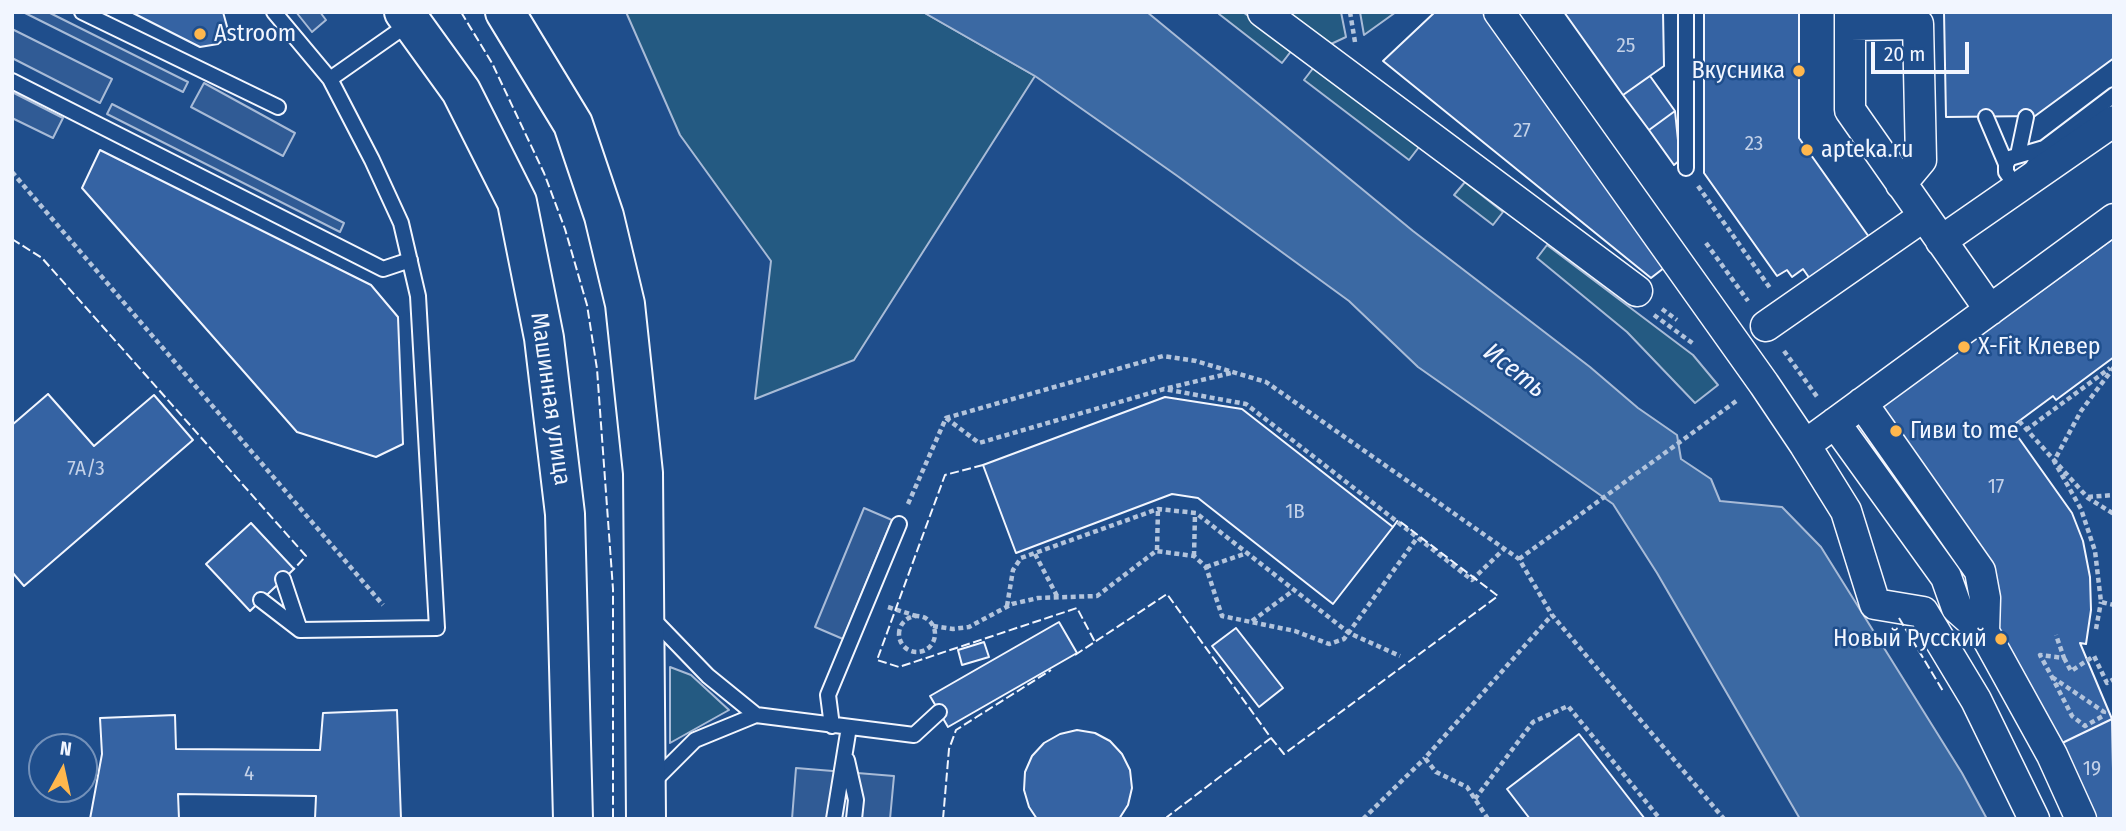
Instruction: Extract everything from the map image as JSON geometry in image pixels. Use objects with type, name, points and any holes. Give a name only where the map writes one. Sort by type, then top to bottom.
[{"type":"main road","points":[[505,12],[573,124],[604,216],[625,304],[643,473],[645,805]]},
{"type":"main road","name":"Машинная улица","points":[[407,17],[460,91],[517,202],[544,338],[565,514],[573,819]]},
{"type":"street","points":[[1264,12],[1636,291]]},
{"type":"street","points":[[1499,12],[1805,445],[1846,512],[1875,604],[1923,612],[1976,700],[2034,819]]},
{"type":"street","points":[[1901,184],[1921,160],[1918,24],[1850,19],[1850,110],[1901,184],[1990,310]]},
{"type":"street","points":[[1941,241],[2114,121]]},
{"type":"street","points":[[1776,318],[1924,216]]},
{"type":"street","points":[[1805,445],[2114,219]]},
{"type":"street","points":[[1862,403],[1980,571],[1985,598],[1984,632]]},
{"type":"street","points":[[1835,423],[1946,577],[1957,608],[1984,632],[2052,755],[2081,819]]},
{"type":"lane","points":[[82,12],[278,107]]},
{"type":"lane","points":[[261,600],[300,630],[437,628],[418,296],[401,223],[330,79],[274,12]]},
{"type":"lane","points":[[1686,12],[1686,169]]},
{"type":"lane","points":[[330,79],[407,17]]},
{"type":"lane","points":[[12,81],[383,269],[410,260]]},
{"type":"lane","points":[[2012,160],[2044,148],[2114,95]]},
{"type":"lane","points":[[1986,117],[2012,160]]},
{"type":"lane","points":[[2026,117],[2006,172],[2019,181],[2026,178],[2044,148]]},
{"type":"lane","points":[[832,726],[828,695],[899,524]]},
{"type":"lane","points":[[283,579],[300,630]]},
{"type":"lane","points":[[644,609],[708,676],[756,715]]},
{"type":"lane","points":[[645,805],[695,740],[756,715],[914,735],[939,712]]},
{"type":"lane","points":[[834,819],[849,727]]},
{"type":"lane","points":[[845,752],[856,800],[854,819]]},
{"type":"path","points":[[1686,169],[1776,318]]},
{"type":"path","points":[[12,172],[404,629]]},
{"type":"path","points":[[1636,291],[1635,301],[1696,345],[1704,354]]},
{"type":"path","points":[[946,418],[1163,356],[1196,361],[1266,382],[1519,559],[1552,615],[1724,819]]},
{"type":"path","points":[[2026,429],[2114,366]]},
{"type":"path","points":[[2054,461],[2081,411],[2114,366]]},
{"type":"path","points":[[946,418],[979,443],[1164,389],[1233,372]]},
{"type":"path","points":[[1164,389],[1246,404],[1472,580],[1504,550]]},
{"type":"path","points":[[1519,559],[1718,413]]},
{"type":"path","points":[[899,524],[946,418]]},
{"type":"path","points":[[2019,421],[2088,498],[2114,513]]},
{"type":"path","points":[[2054,461],[2084,520],[2095,551],[2101,602],[2096,629]]},
{"type":"path","points":[[2088,498],[2114,495]]},
{"type":"path","points":[[1157,551],[1158,509]]},
{"type":"path","points":[[1007,607],[1013,570],[1021,558],[1158,509],[1196,513],[1349,633],[1400,656]]},
{"type":"path","points":[[1194,556],[1196,513]]},
{"type":"path","points":[[933,626],[953,629],[969,627],[1007,607],[1038,598],[1097,596],[1157,551],[1194,556],[1206,568],[1222,616],[1295,631],[1329,644],[1345,639],[1417,538]]},
{"type":"path","points":[[1206,568],[1247,553]]},
{"type":"path","points":[[1035,554],[1058,598]]},
{"type":"path","points":[[1251,622],[1294,590]]},
{"type":"path","points":[[2101,602],[2114,605]]},
{"type":"path","points":[[896,609],[927,619],[933,626],[935,636],[932,644],[925,650],[916,652],[907,649],[901,642],[899,633],[909,618],[918,617]]},
{"type":"path","points":[[1363,819],[1425,758],[1552,615]]},
{"type":"path","points":[[2056,635],[2071,671],[2094,656],[2107,683],[2114,680]]},
{"type":"path","points":[[2052,677],[2104,712],[2103,716],[2085,726],[2072,716],[2040,655],[2064,658]]},
{"type":"path","points":[[1475,799],[1533,722],[1568,706],[1660,819]]},
{"type":"path","points":[[1425,758],[1436,772],[1467,787],[1488,819]]},
{"type":"shaded area","points":[[23,12],[48,12],[188,82],[183,92]]},
{"type":"shaded area","points":[[296,12],[320,12],[326,20],[312,32]]},
{"type":"shaded area","points":[[626,12],[923,12],[1035,76],[854,360],[755,399],[771,261],[680,135]]},
{"type":"shaded area","points":[[1243,12],[1292,50],[1282,63],[1219,14]]},
{"type":"shaded area","points":[[1288,12],[1341,12],[1346,37],[1331,44]]},
{"type":"shaded area","points":[[1360,12],[1396,12],[1364,35]]},
{"type":"shaded area","points":[[12,29],[112,79],[100,103],[12,58]]},
{"type":"shaded area","points":[[1314,67],[1419,147],[1409,160],[1304,80]]},
{"type":"shaded area","points":[[204,83],[295,133],[283,156],[191,107]]},
{"type":"shaded area","points":[[12,92],[63,118],[53,138],[12,118]]},
{"type":"shaded area","points":[[112,104],[344,223],[340,232],[107,114]]},
{"type":"shaded area","points":[[1465,182],[1503,212],[1493,225],[1454,195]]},
{"type":"shaded area","points":[[1547,245],[1693,355],[1718,385],[1695,403],[1627,332],[1537,258]]},
{"type":"shaded area","points":[[864,508],[892,520],[843,639],[815,627]]},
{"type":"shaded area","points":[[670,667],[691,675],[729,710],[670,743]]},
{"type":"shaded area","points":[[796,768],[894,776],[890,819],[792,819]]},
{"type":"water","name":"Исеть","points":[[923,12],[1147,12],[1413,231],[1590,367],[1638,408],[1677,435],[1681,459],[1711,479],[1720,501],[1782,507],[1821,547],[1962,773],[1987,819],[1800,819],[1657,573],[1613,504],[1418,367],[1349,301],[1176,175],[1035,76]]},
{"type":"building","name":"Astroom","points":[[131,12],[223,12],[228,30],[218,44],[200,47]]},
{"type":"building","points":[[1435,12],[1492,12],[1669,264],[1651,278],[1383,61]]},
{"type":"building","points":[[1564,12],[1663,12],[1664,66],[1623,95]]},
{"type":"building","points":[[1704,12],[1799,12],[1799,138],[1869,237],[1810,279],[1803,269],[1792,277],[1787,270],[1777,276],[1704,173]]},
{"type":"building","points":[[1944,12],[2114,12],[2114,58],[2035,116],[1946,117]]},
{"type":"building","points":[[1650,76],[1675,111],[1649,130],[1623,95]]},
{"type":"building","points":[[1675,111],[1680,160],[1674,165],[1649,130]]},
{"type":"building","points":[[100,150],[371,285],[398,317],[403,444],[376,457],[297,432],[82,188]]},
{"type":"building","points":[[2114,238],[2114,357],[2056,400],[2053,396],[2011,427],[2072,513],[2083,541],[2090,577],[2091,610],[2086,644],[2080,643],[2112,719],[2058,745],[1993,626],[1992,566],[1978,542],[1879,409]]},
{"type":"building","points":[[48,394],[94,446],[154,395],[193,440],[24,586],[12,572],[12,425]]},
{"type":"building","points":[[1165,397],[1242,409],[1393,527],[1333,604],[1198,498],[1172,494],[1016,553],[983,465]]},
{"type":"building","points":[[251,523],[294,569],[250,611],[206,564]]},
{"type":"building","points":[[1059,622],[1077,653],[948,727],[930,696]]},
{"type":"building","points":[[1236,628],[1283,688],[1259,707],[1212,646]]},
{"type":"building","points":[[984,642],[989,657],[962,665],[958,650]]},
{"type":"building","points":[[397,710],[401,819],[315,819],[316,796],[178,794],[179,819],[90,819],[93,803],[98,803],[98,776],[102,754],[100,718],[175,715],[176,749],[320,750],[323,713]]},
{"type":"building","points":[[2112,719],[2114,819],[2092,819],[2058,745]]},
{"type":"building","points":[[1077,730],[1095,733],[1110,741],[1122,754],[1130,770],[1132,788],[1128,805],[1119,819],[1037,819],[1029,807],[1024,790],[1025,772],[1032,756],[1044,743],[1060,734]]},
{"type":"building","points":[[1579,734],[1645,819],[1530,819],[1507,789]]},
{"type":"fence","points":[[461,12],[492,63],[544,173],[565,229],[587,305],[597,369],[613,589],[613,819]]},
{"type":"fence","points":[[12,239],[42,258],[306,556],[294,569]]},
{"type":"fence","points":[[983,465],[945,475],[877,660],[899,667],[1077,608],[1095,642]]},
{"type":"fence","points":[[1271,738],[1284,754],[1498,596],[1398,520],[1393,527]]},
{"type":"fence","points":[[1075,655],[1167,594],[1271,738],[1167,819]]},
{"type":"fence","points":[[1899,618],[1943,691]]},
{"type":"fence","points":[[943,819],[949,749],[956,730],[1051,670]]},
{"type":"place","name":"Astroom","points":[[200,34]]},
{"type":"place","name":"Вкусника","points":[[1799,71]]},
{"type":"place","name":"apteka.ru","points":[[1807,150]]},
{"type":"place","name":"X-Fit Клевер","points":[[1964,347]]},
{"type":"place","name":"Гиви to me","points":[[1896,431]]},
{"type":"place","name":"Новый Русский","points":[[2001,639]]}]
